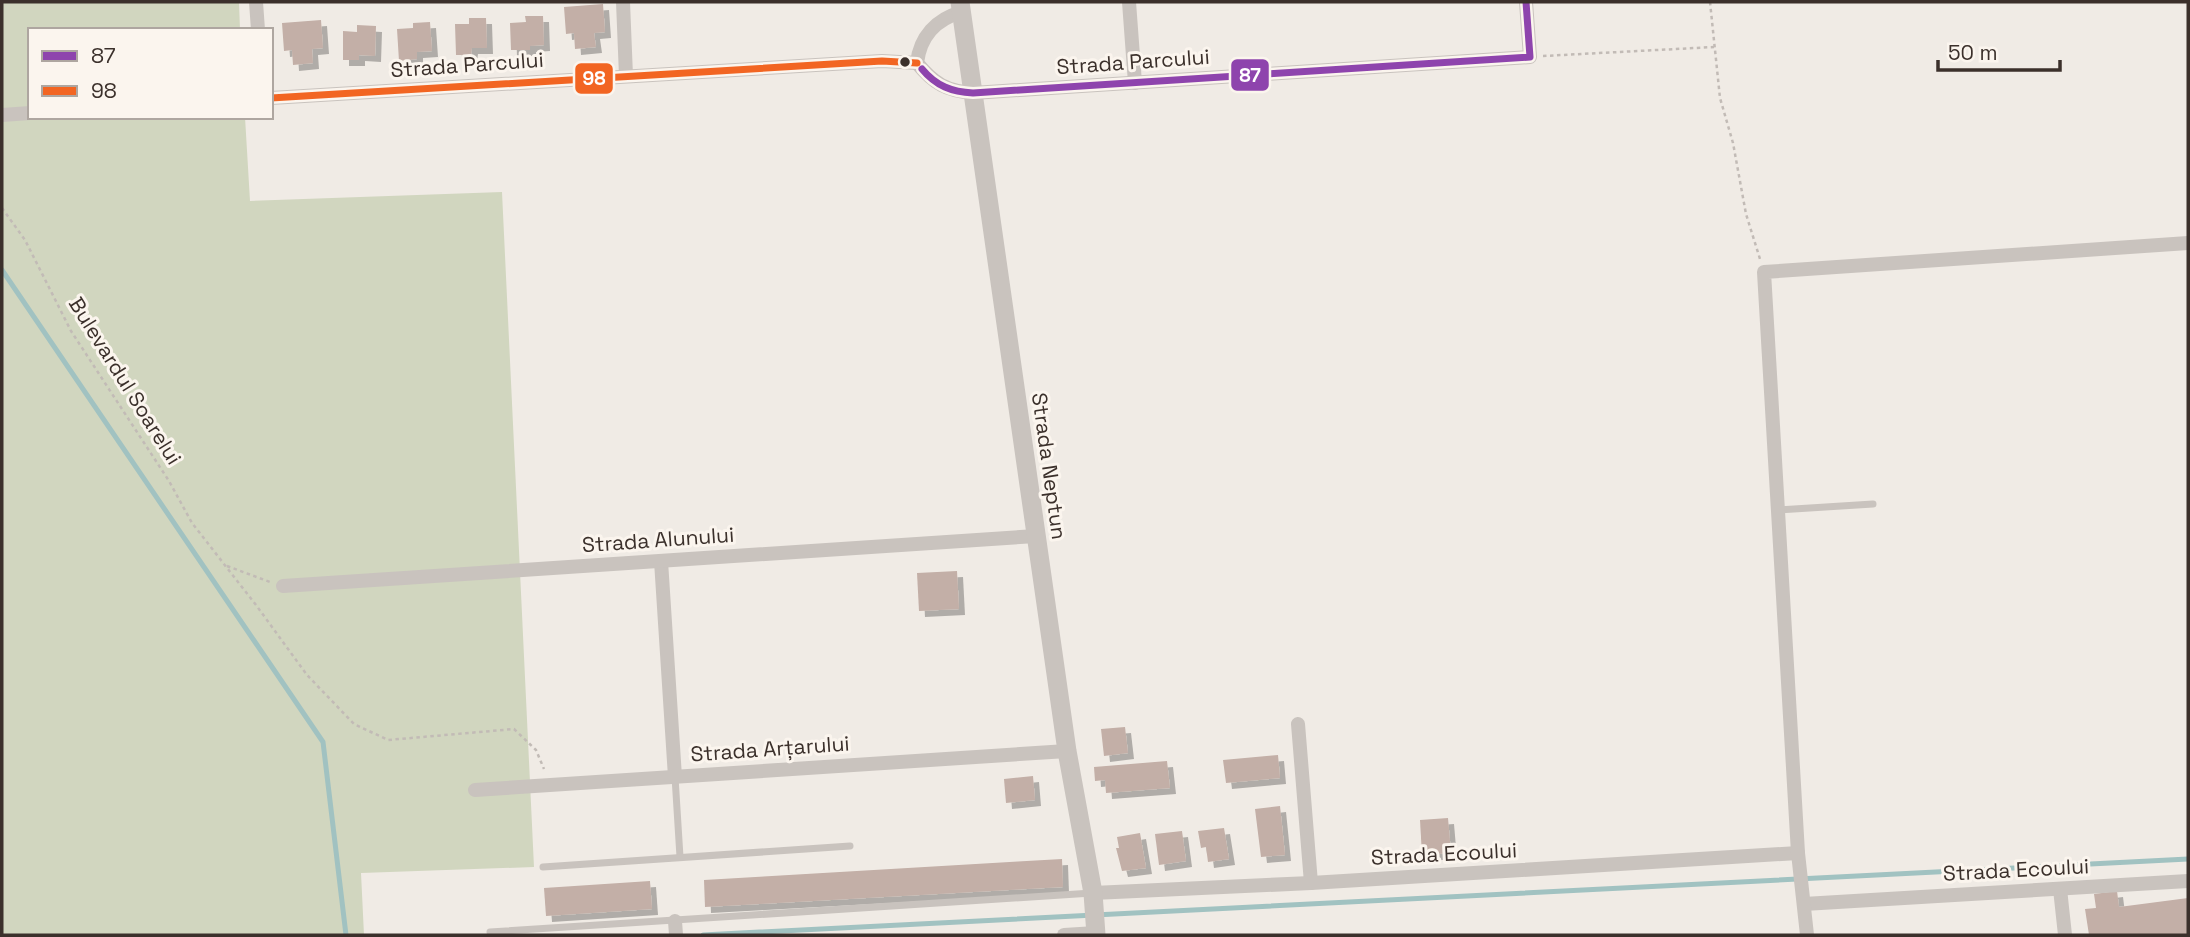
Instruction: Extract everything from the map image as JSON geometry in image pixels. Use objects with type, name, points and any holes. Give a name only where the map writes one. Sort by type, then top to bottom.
[{"type":"street","points":[[257,2],[258,28]]},
{"type":"street","points":[[623,2],[626,76]]},
{"type":"street","points":[[1129,2],[1135,83]]},
{"type":"street","points":[[1526,2],[1530,57]]},
{"type":"street","points":[[917,63],[919,47],[932,29],[961,7]]},
{"type":"street","name":"Strada Neptun","points":[[961,7],[1067,751],[1094,918]]},
{"type":"street","name":"Strada Parcului","points":[[273,98],[882,61],[917,63],[929,77],[952,92],[974,93],[1530,57]]},
{"type":"street","points":[[2,115],[28,113]]},
{"type":"street","points":[[1807,935],[1798,853],[1764,272],[2188,243]]},
{"type":"street","name":"Strada Alunului","points":[[283,586],[1036,536]]},
{"type":"street","points":[[661,561],[675,777]]},
{"type":"street","points":[[1298,724],[1311,883]]},
{"type":"street","name":"Strada Arțarului","points":[[475,790],[1067,751]]},
{"type":"street","name":"Strada Ecoului","points":[[1064,935],[1094,918],[1311,883],[1798,853]]},
{"type":"street","name":"Strada Ecoului","points":[[1804,904],[2188,881]]},
{"type":"street","points":[[2060,889],[2065,935]]},
{"type":"lane","points":[[1777,510],[1873,504]]},
{"type":"lane","points":[[675,777],[680,858]]},
{"type":"lane","points":[[543,867],[850,846]]},
{"type":"lane","points":[[490,932],[1094,918]]},
{"type":"path","points":[[1710,2],[1720,99],[1733,144],[1746,214],[1764,272]]},
{"type":"path","points":[[1530,57],[1714,47]]},
{"type":"path","name":"Bulevardul Soarelui","points":[[2,208],[25,240],[71,331],[169,481],[192,523],[307,675],[354,724],[388,740],[514,729],[536,750],[551,785]]},
{"type":"path","points":[[226,566],[283,586]]},
{"type":"green space","points":[[2,2],[239,2],[240,28],[28,28],[28,119],[245,119],[250,201],[502,192],[534,867],[361,873],[364,935],[2,935]]},
{"type":"building","points":[[603,4],[605,32],[594,33],[596,47],[575,49],[574,33],[566,34],[564,7]]},
{"type":"building","points":[[525,16],[543,16],[544,45],[530,46],[530,50],[511,50],[510,23],[526,22]]},
{"type":"building","points":[[469,18],[486,18],[487,48],[472,48],[471,55],[456,55],[455,24],[469,24]]},
{"type":"building","points":[[321,20],[323,48],[312,49],[313,63],[293,65],[292,50],[284,51],[282,23]]},
{"type":"building","points":[[430,22],[432,51],[417,52],[417,59],[399,61],[397,29],[413,28],[413,23]]},
{"type":"building","points":[[357,25],[376,26],[375,56],[359,55],[359,60],[343,60],[343,31],[357,32]]},
{"type":"building","points":[[957,571],[959,609],[919,611],[917,573]]},
{"type":"building","points":[[1125,727],[1128,753],[1104,756],[1101,729]]},
{"type":"building","points":[[1278,755],[1280,778],[1226,783],[1223,760]]},
{"type":"building","points":[[1167,761],[1170,788],[1106,793],[1105,780],[1095,781],[1094,767]]},
{"type":"building","points":[[1033,776],[1035,800],[1006,803],[1004,779]]},
{"type":"building","points":[[1280,806],[1285,855],[1261,857],[1255,809]]},
{"type":"building","points":[[1448,818],[1451,853],[1422,855],[1420,820]]},
{"type":"building","points":[[1224,828],[1229,859],[1208,862],[1206,847],[1201,848],[1198,831]]},
{"type":"building","points":[[1182,831],[1186,861],[1159,865],[1155,834]]},
{"type":"building","points":[[1140,833],[1146,868],[1122,871],[1116,848],[1119,848],[1117,837]]},
{"type":"building","points":[[1062,859],[1063,887],[705,907],[704,880]]},
{"type":"building","points":[[650,881],[652,909],[546,916],[544,888]]},
{"type":"building","points":[[2117,891],[2119,907],[2188,898],[2188,935],[2089,935],[2085,909],[2096,908],[2094,894]]},
{"type":"waterway","points":[[2,270],[323,742],[346,935]]},
{"type":"waterway","points":[[703,935],[2188,859]]},
{"type":"transit line","name":"87","points":[[922,69],[945,87],[973,93],[1530,57],[1526,2]]},
{"type":"transit line","name":"98","points":[[273,98],[882,61],[917,63]]}]
